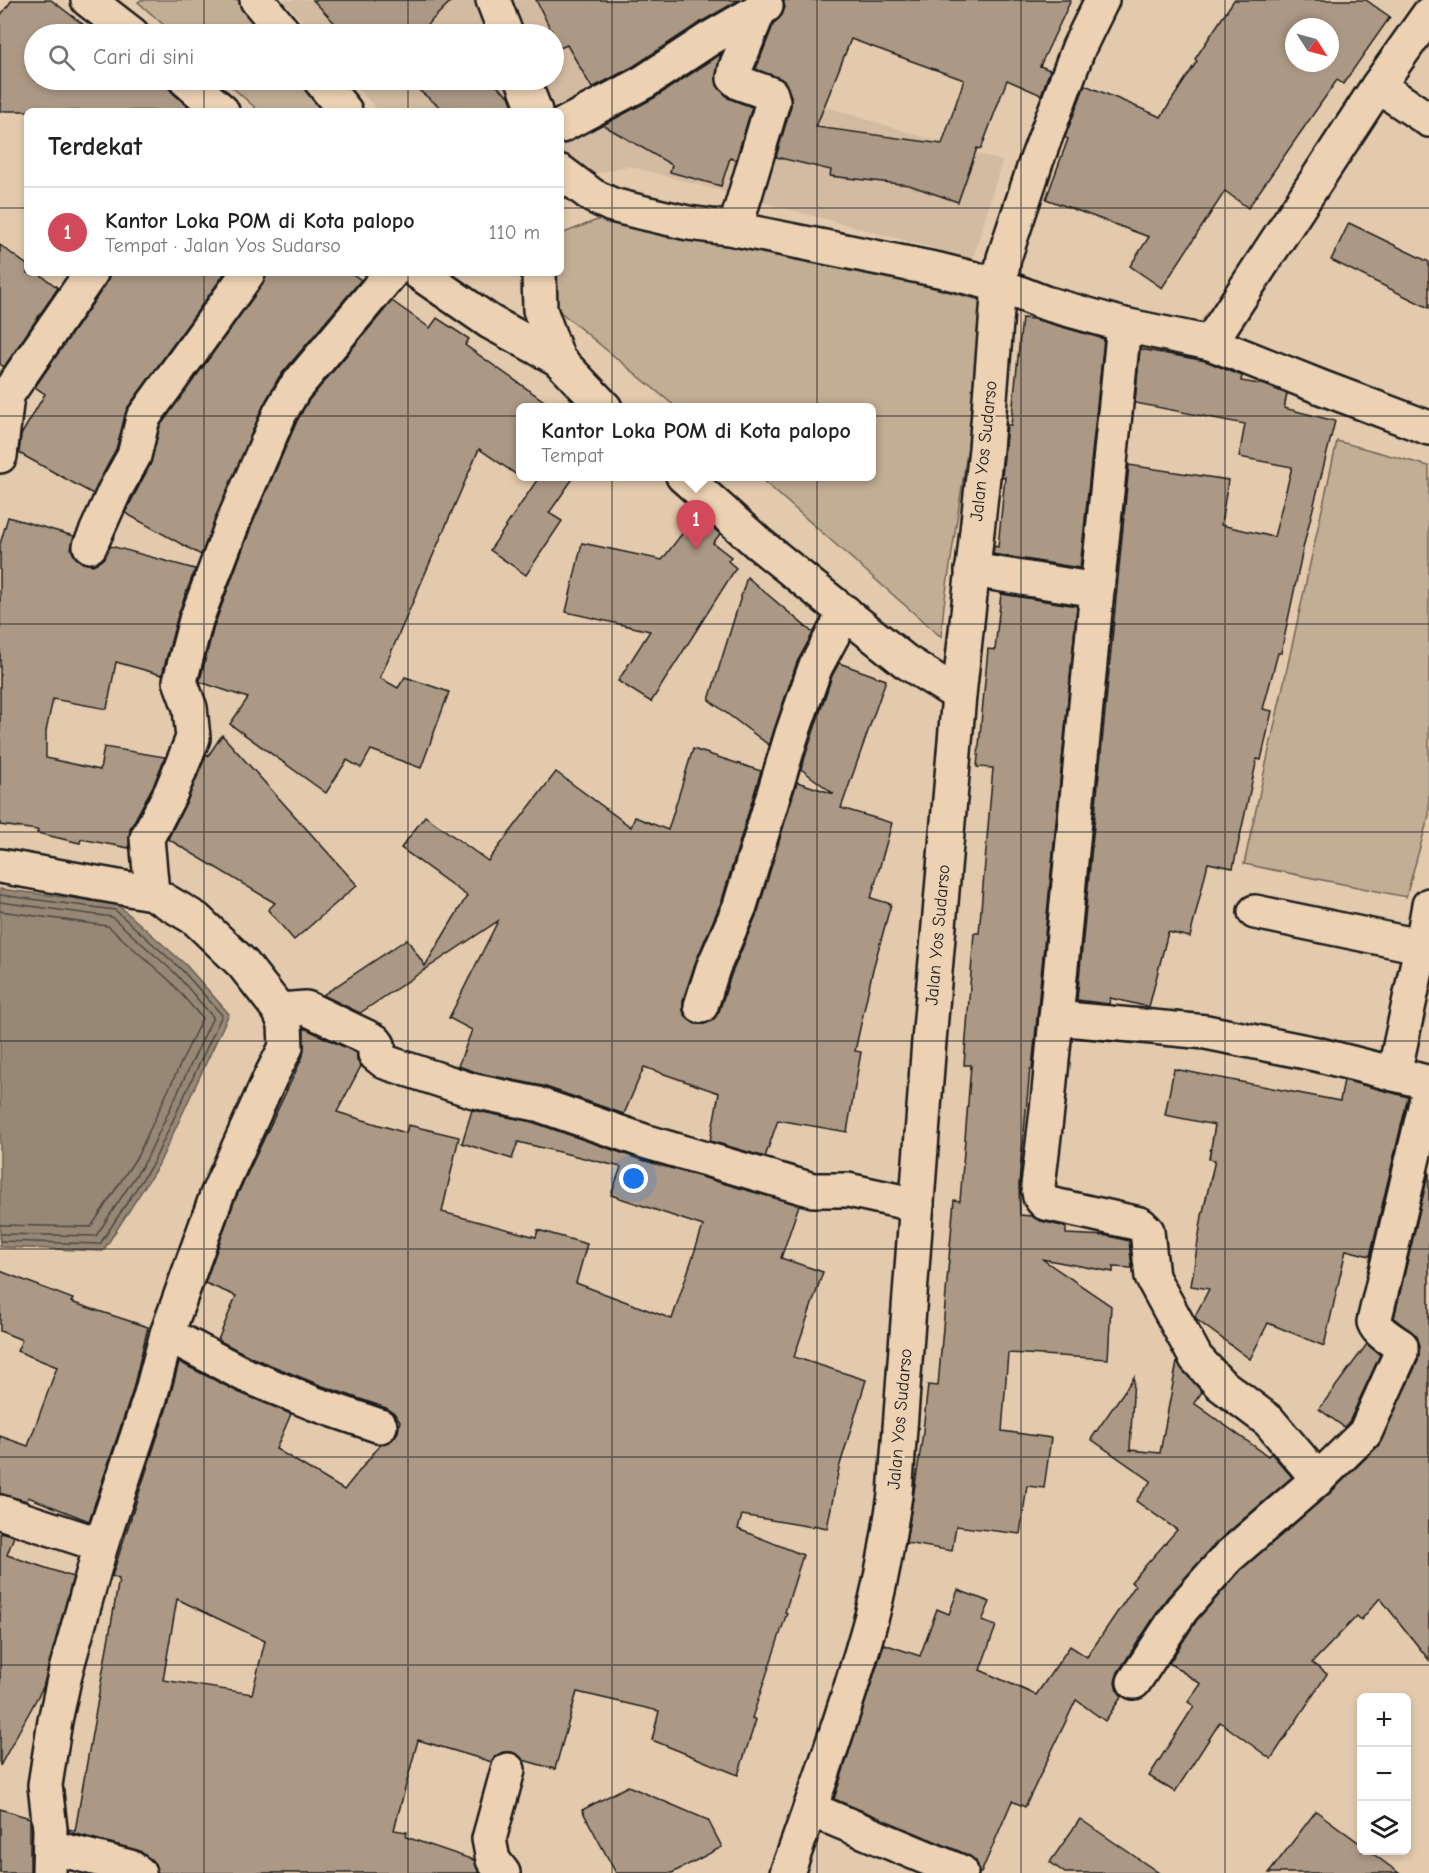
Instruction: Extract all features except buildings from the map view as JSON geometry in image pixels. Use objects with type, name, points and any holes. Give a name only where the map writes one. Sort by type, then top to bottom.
[{"type":"street","points":[[257,0],[277,24]]},
{"type":"street","points":[[494,0],[502,24]]},
{"type":"street","name":"Jalan Yos Sudarso","points":[[787,1873],[869,1629],[886,1552],[895,1495],[959,694],[986,449],[999,285],[1004,258],[1036,162],[1079,47],[1102,0]]},
{"type":"street","points":[[564,124],[644,82],[766,6],[736,67],[734,78],[740,83],[771,94],[773,101],[735,229]]},
{"type":"street","points":[[1210,343],[1378,86],[1429,14]]},
{"type":"street","points":[[1378,86],[1429,120]]},
{"type":"street","points":[[198,90],[219,108]]},
{"type":"street","points":[[328,90],[343,108]]},
{"type":"street","points":[[527,90],[534,108]]},
{"type":"street","points":[[564,173],[584,189],[612,205],[688,223],[735,229],[939,270],[999,285],[1045,303],[1124,325],[1210,343],[1429,428]]},
{"type":"street","points":[[0,456],[7,395],[89,276]]},
{"type":"street","points":[[90,546],[115,490],[134,456],[143,418],[246,276]]},
{"type":"street","points":[[152,893],[147,838],[171,792],[193,738],[190,708],[180,681],[196,620],[213,573],[280,413],[294,389],[388,276]]},
{"type":"street","points":[[539,276],[540,310],[558,359]]},
{"type":"street","points":[[439,279],[490,322],[558,359],[600,403]]},
{"type":"street","points":[[1124,325],[1038,1186],[1040,1197],[1045,1203],[1140,1224],[1145,1228],[1149,1241],[1152,1277],[1196,1358],[1220,1384],[1269,1421],[1318,1479]]},
{"type":"street","points":[[687,481],[758,543],[905,661],[959,694]]},
{"type":"street","points":[[972,570],[1097,590]]},
{"type":"street","points":[[701,1006],[713,968],[740,906],[792,734],[815,668],[845,612]]},
{"type":"street","points":[[0,866],[152,893],[196,919],[243,964],[279,1010],[285,1024],[286,1047],[217,1195],[167,1334],[150,1398],[101,1545],[66,1670],[55,1721],[45,1785],[50,1829],[49,1860],[130,1867],[139,1873]]},
{"type":"street","points":[[1255,912],[1405,943],[1414,943],[1427,919]]},
{"type":"street","points":[[1394,1074],[1427,919]]},
{"type":"street","points":[[279,1010],[306,1008],[375,1041],[378,1045],[375,1054],[385,1062],[474,1091],[537,1104],[647,1142],[813,1190],[848,1190],[917,1205]]},
{"type":"street","points":[[1056,1018],[1206,1032],[1316,1054],[1426,1082],[1429,1088],[1374,1322],[1382,1334],[1401,1346],[1401,1353],[1365,1433],[1318,1479],[1228,1557],[1182,1609],[1134,1682]]},
{"type":"street","points":[[167,1334],[245,1375],[313,1403],[380,1426]]},
{"type":"street","points":[[0,1512],[101,1545]]},
{"type":"street","points":[[503,1873],[493,1860],[489,1839],[508,1770]]},
{"type":"street","points":[[810,1809],[961,1872]]},
{"type":"shaded area","points":[[141,0],[249,0],[269,24],[163,24],[138,2]]},
{"type":"shaded area","points":[[283,0],[659,0],[675,32],[700,68],[1002,161],[973,259],[628,166],[564,181],[564,108],[375,108],[360,90],[564,90],[564,24],[304,24]]},
{"type":"shaded area","points":[[235,90],[320,90],[335,108],[256,108]]},
{"type":"shaded area","points":[[631,207],[983,301],[971,427],[941,637],[764,481],[876,481],[876,403],[671,403],[558,310],[549,276],[564,276],[564,233]]},
{"type":"shaded area","points":[[1337,441],[1429,466],[1429,815],[1406,897],[1244,864]]},
{"type":"water","points":[[0,889],[117,904],[186,965],[229,1014],[158,1166],[103,1251],[0,1247]]},
{"type":"place","name":"Kantor Loka POM di Kota palopo","points":[[696,550]]}]
